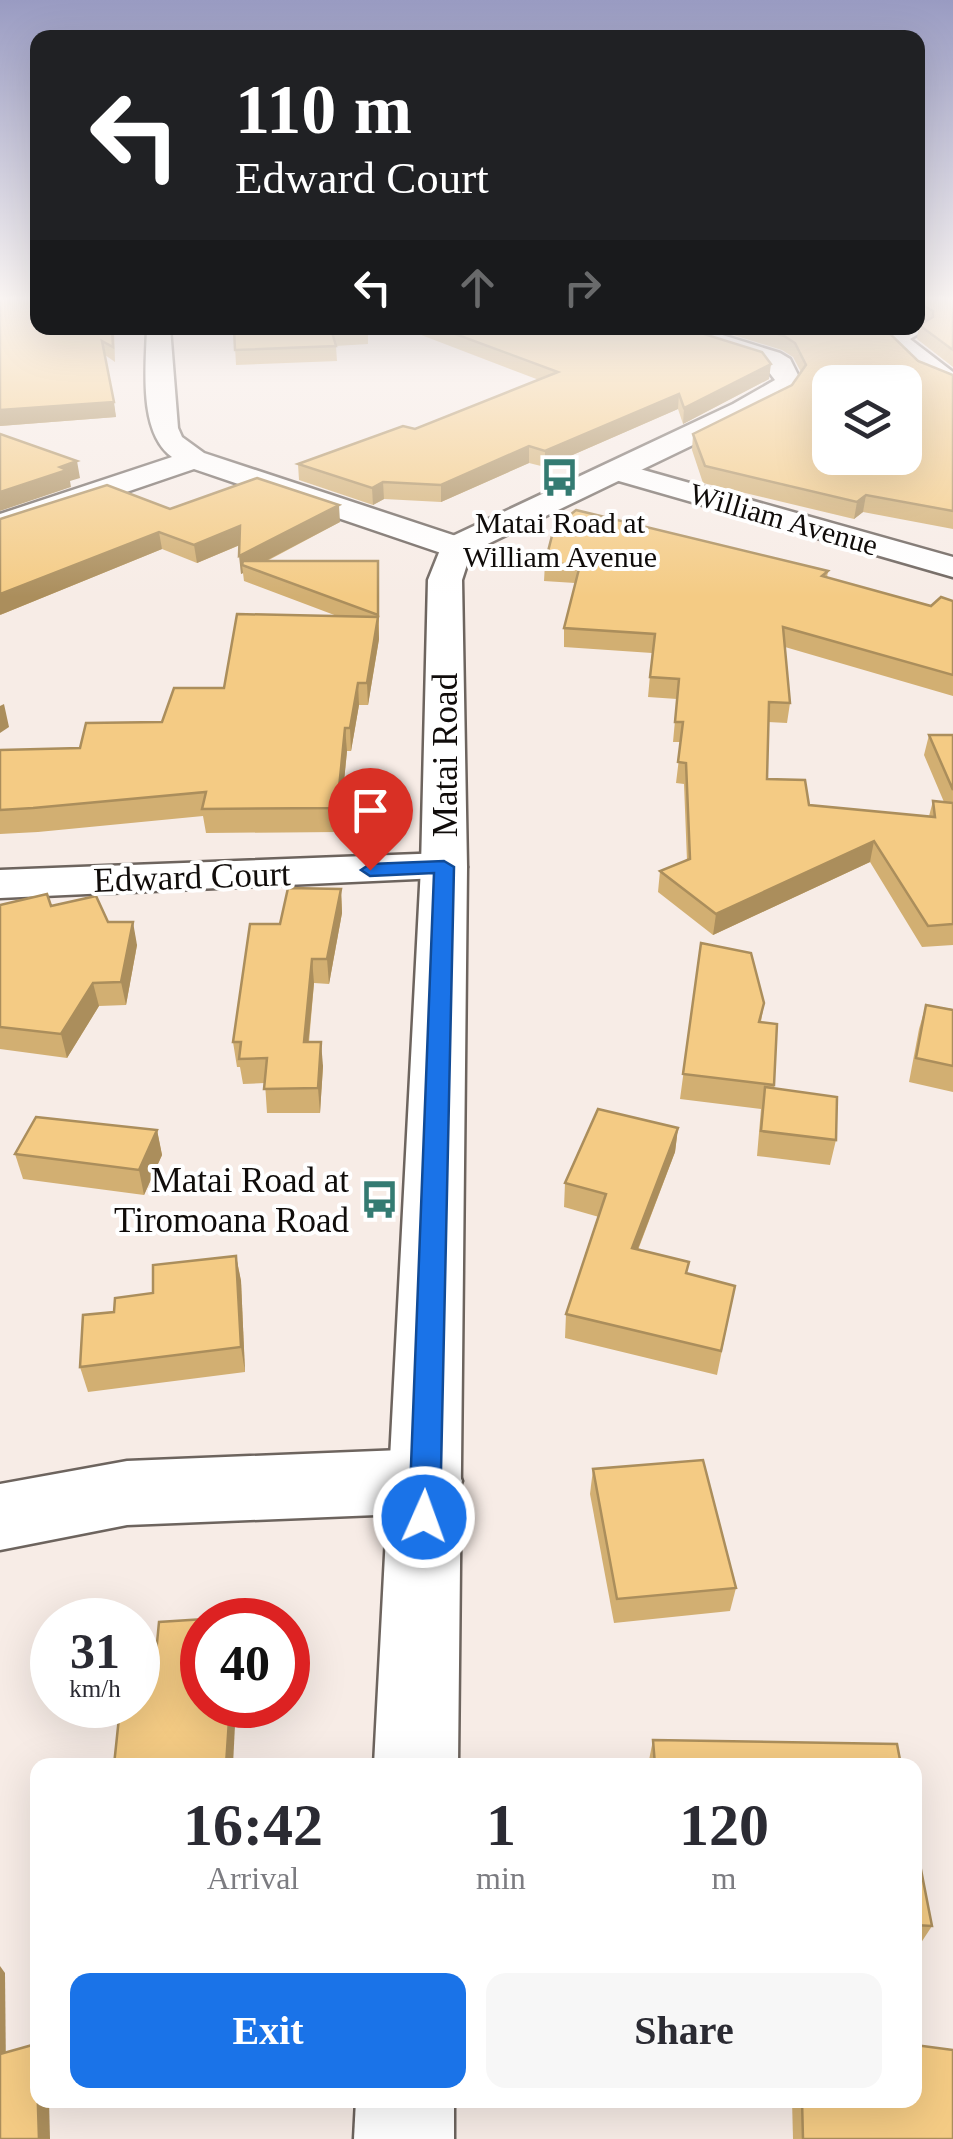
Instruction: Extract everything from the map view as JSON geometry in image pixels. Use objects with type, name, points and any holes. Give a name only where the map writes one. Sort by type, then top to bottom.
[{"type":"street","points":[[162,397],[164,428],[170,442],[194,459],[456,547],[766,397]]},
{"type":"street","points":[[0,525],[194,459]]},
{"type":"street","name":"William Avenue","points":[[615,471],[953,567]]},
{"type":"street","name":"Matai Road","points":[[416,1758],[444,867],[445,580],[456,547]]},
{"type":"street","name":"Edward Court","points":[[0,884],[444,867]]},
{"type":"street","points":[[0,1517],[128,1493],[426,1481]]},
{"type":"street","points":[[404,2139],[405,2108]]},
{"type":"building","points":[[0,397],[113,397],[114,402],[0,410]]},
{"type":"building","points":[[496,397],[672,397],[545,451],[529,446],[441,485],[383,482],[372,488],[298,464],[403,426],[415,429]]},
{"type":"building","points":[[680,397],[706,397],[684,408]]},
{"type":"building","points":[[768,397],[812,397],[812,475],[922,475],[922,397],[953,397],[953,511],[866,495],[857,502],[705,466],[693,434]]},
{"type":"building","points":[[0,434],[77,461],[60,467],[67,470],[0,492]]},
{"type":"building","points":[[257,478],[339,505],[239,556],[240,526],[194,545],[159,532],[0,594],[0,519],[107,485],[170,509]]},
{"type":"building","points":[[576,510],[828,571],[822,576],[931,606],[941,597],[953,601],[953,675],[783,627],[790,703],[769,702],[767,779],[805,780],[809,805],[935,817],[933,801],[953,803],[953,924],[928,926],[874,841],[716,914],[660,871],[690,859],[686,763],[678,762],[683,722],[675,722],[679,679],[650,677],[655,634],[564,628],[580,565],[545,563],[554,528]]},
{"type":"building","points":[[243,561],[378,561],[378,615],[242,565]]},
{"type":"building","points":[[237,614],[378,617],[367,683],[358,683],[350,728],[345,728],[337,808],[202,809],[206,792],[0,810],[0,750],[80,748],[86,723],[162,722],[174,688],[224,688]]},
{"type":"building","points":[[929,735],[953,735],[953,790]]},
{"type":"building","points":[[288,888],[341,889],[327,959],[312,959],[304,1042],[321,1042],[318,1088],[264,1089],[267,1058],[239,1059],[241,1042],[233,1042],[250,924],[280,924]]},
{"type":"building","points":[[47,894],[51,906],[96,896],[108,922],[133,922],[121,982],[93,983],[61,1034],[0,1027],[0,905]]},
{"type":"building","points":[[701,943],[751,953],[764,1003],[759,1022],[777,1024],[774,1085],[683,1074]]},
{"type":"building","points":[[926,1005],[953,1010],[953,1066],[916,1058]]},
{"type":"building","points":[[765,1087],[837,1097],[836,1140],[761,1131]]},
{"type":"building","points":[[598,1109],[678,1128],[632,1248],[689,1262],[686,1273],[735,1286],[721,1351],[566,1314],[606,1194],[565,1183]]},
{"type":"building","points":[[36,1117],[157,1130],[139,1170],[15,1154]]},
{"type":"building","points":[[236,1256],[241,1347],[80,1367],[83,1315],[114,1312],[115,1298],[153,1293],[153,1265]]},
{"type":"building","points":[[703,1460],[736,1588],[617,1599],[593,1469]]},
{"type":"building","points":[[180,1621],[180,1728],[228,1728],[226,1758],[115,1758],[118,1728],[160,1728],[160,1622]]},
{"type":"building","points":[[653,1740],[897,1744],[900,1758],[654,1758]]},
{"type":"building","points":[[922,1875],[932,1926],[922,1925]]},
{"type":"building","points":[[30,2046],[30,2108],[38,2108],[39,2139],[0,2139],[0,2054]]},
{"type":"building","points":[[922,2046],[953,2050],[953,2139],[803,2139],[802,2108],[922,2108]]},
{"type":"place","name":"Matai Road at William Avenue","points":[[560,478]]},
{"type":"place","name":"Matai Road at Tiromoana Road","points":[[379,1200]]},
{"type":"route","points":[[370,870],[444,867],[424,1517]]}]
